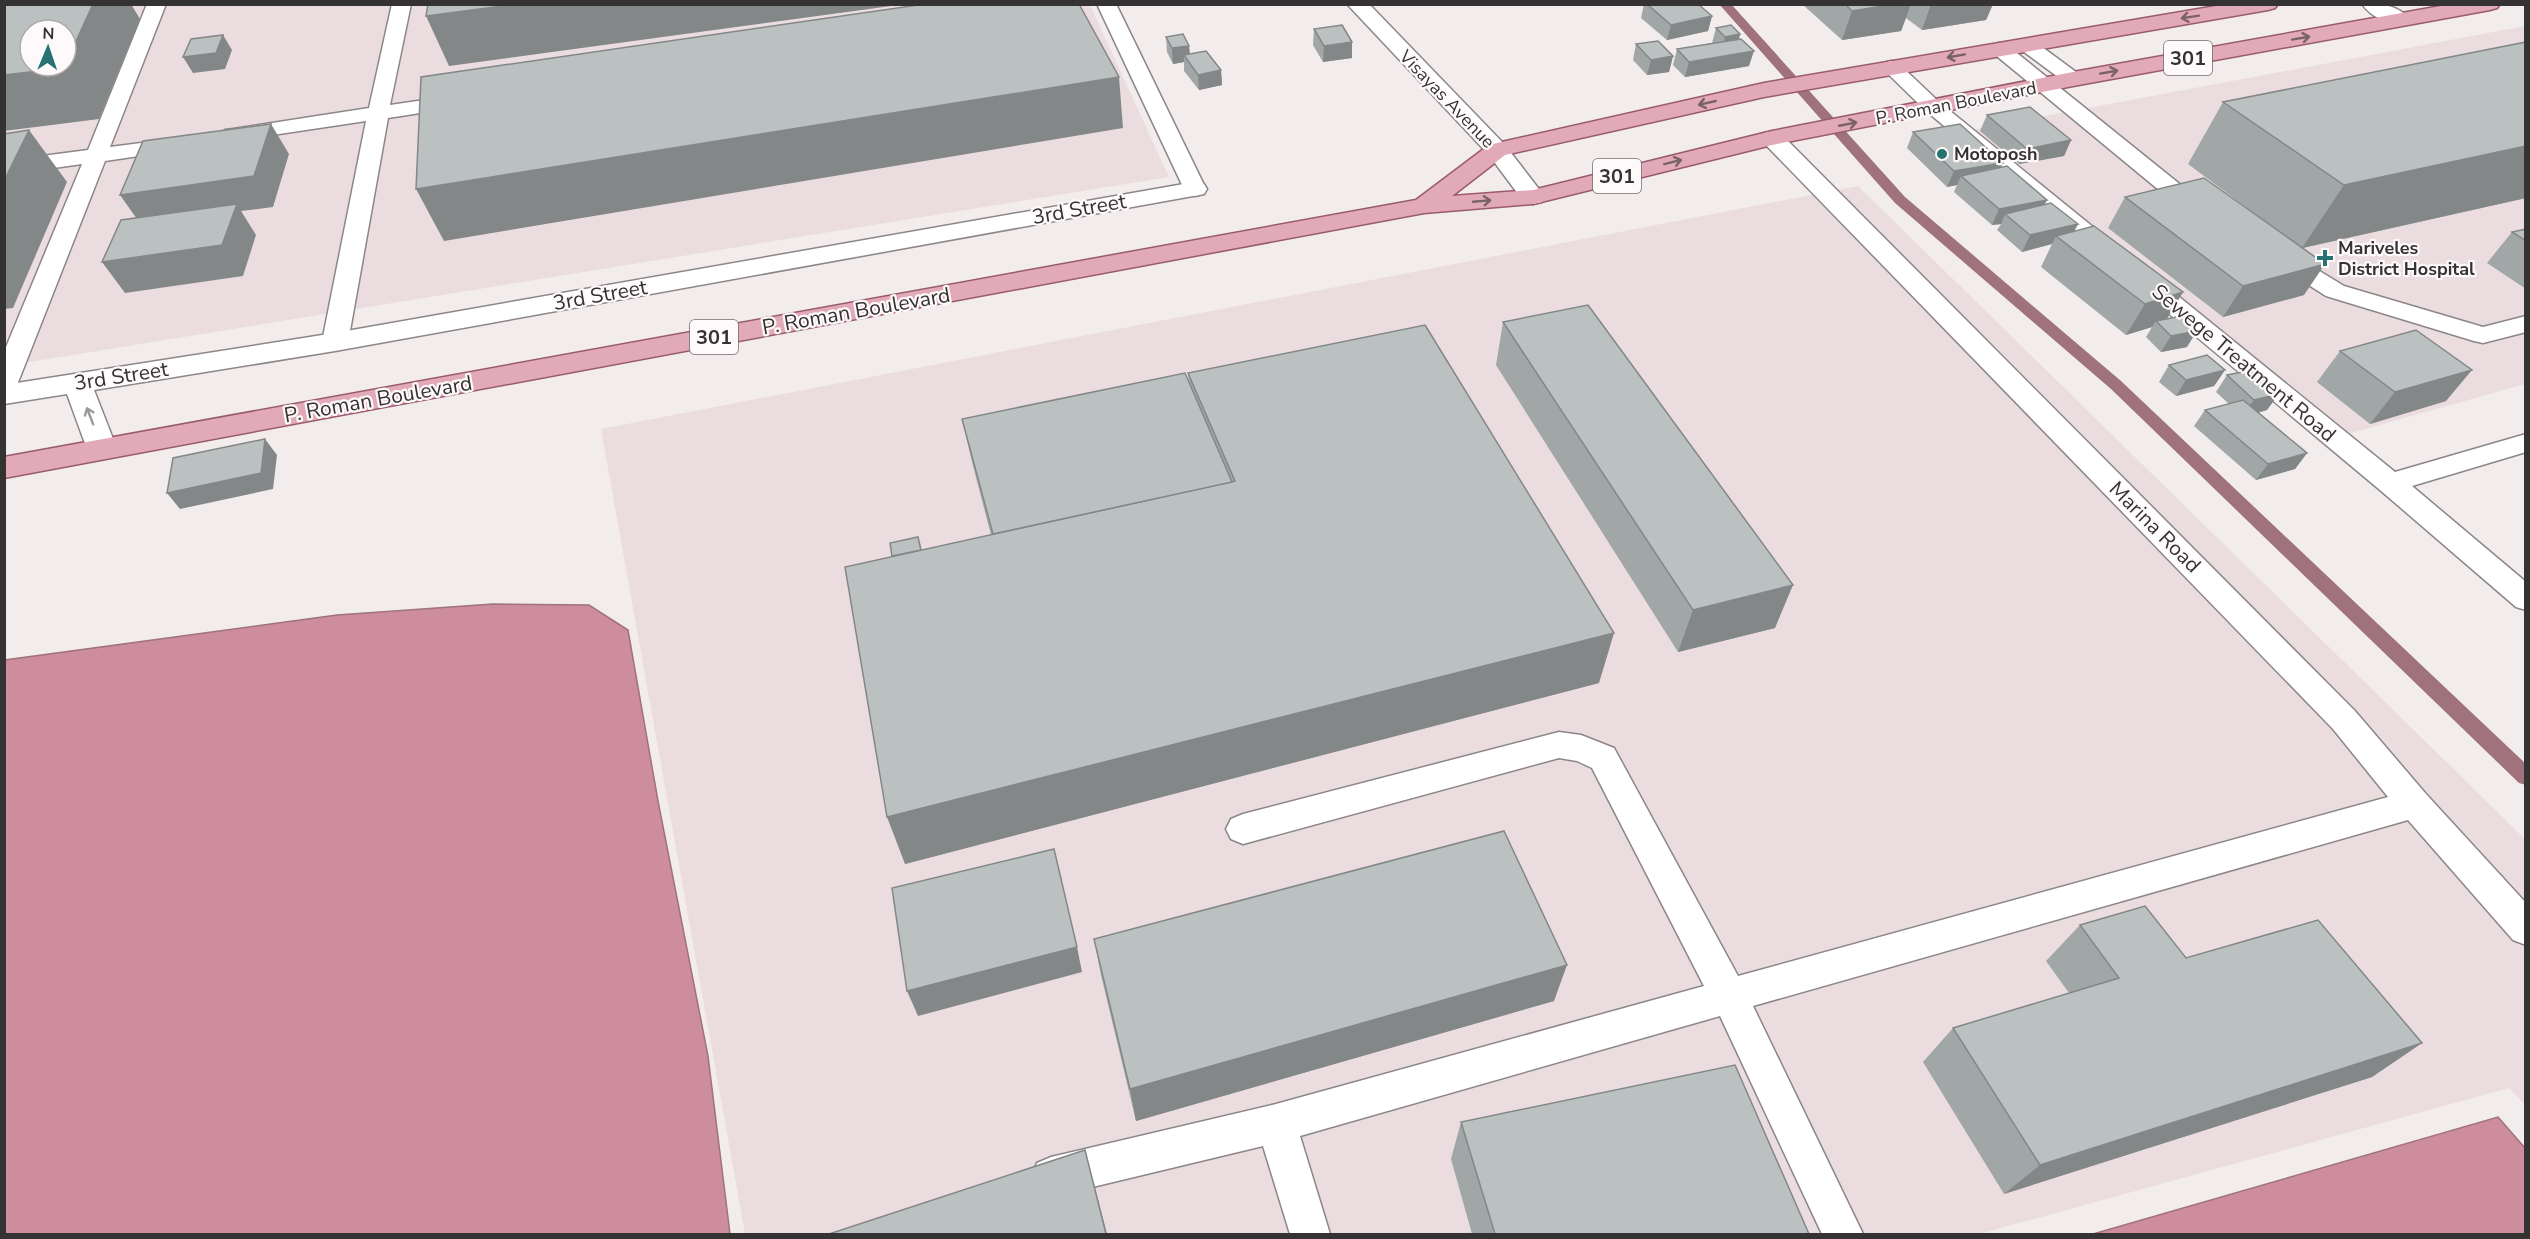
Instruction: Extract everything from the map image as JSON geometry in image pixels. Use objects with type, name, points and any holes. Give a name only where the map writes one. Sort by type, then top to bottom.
[{"type":"main road","name":"P. Roman Boulevard","points":[[1424,206],[1497,150],[1764,90],[2268,4]]},
{"type":"main road","name":"P. Roman Boulevard","points":[[4,468],[102,448],[1424,206],[1533,197],[1772,138],[2073,79],[2482,5]]},
{"type":"street","name":"Visayas Avenue","points":[[1357,4],[1497,150],[1533,197]]},
{"type":"street","points":[[2372,4],[2399,20]]},
{"type":"street","name":"3rd Street","points":[[4,395],[335,342],[1195,189]]},
{"type":"street","points":[[77,383],[102,448]]},
{"type":"lane","points":[[4,385],[158,4]]},
{"type":"lane","points":[[335,342],[378,113],[402,4]]},
{"type":"lane","points":[[1106,4],[1195,189]]},
{"type":"lane","points":[[2027,45],[2073,79]]},
{"type":"lane","points":[[2000,49],[2042,86],[2179,195],[2218,219]]},
{"type":"lane","name":"Sewege Treatment Road","points":[[1891,67],[1932,106],[2390,483],[2526,598]]},
{"type":"lane","points":[[4,168],[97,156],[473,98]]},
{"type":"lane","name":"Marina Road","points":[[1772,138],[2344,720],[2414,804],[2526,929]]},
{"type":"lane","points":[[2267,249],[2335,291],[2483,335],[2526,324]]},
{"type":"lane","points":[[2390,483],[2526,443]]},
{"type":"lane","points":[[1243,829],[1559,745],[1581,748],[1603,758],[1729,996],[1843,1234]]},
{"type":"lane","points":[[1022,1185],[1136,1155],[1276,1124],[2414,804]]},
{"type":"lane","points":[[1276,1124],[1310,1234]]},
{"type":"shaded area","points":[[5,5],[1090,5],[1169,177],[5,366]]},
{"type":"shaded area","name":"Mariveles District Hospital","points":[[2525,26],[2525,384],[2344,435],[1966,131]]},
{"type":"shaded area","points":[[1858,186],[2525,839],[2525,1105],[2509,1088],[1979,1234],[745,1234],[601,429]]},
{"type":"shaded area","points":[[493,604],[589,605],[628,630],[658,801],[708,1056],[730,1234],[5,1234],[5,660],[337,615]]},
{"type":"shaded area","points":[[2498,1117],[2525,1148],[2525,1234],[2093,1234]]},
{"type":"building","points":[[4,4],[93,4],[78,37],[78,18],[18,18],[18,73],[4,75]]},
{"type":"building","points":[[428,4],[517,4],[426,16]]},
{"type":"building","points":[[925,4],[1079,4],[1119,77],[416,189],[421,77]]},
{"type":"building","points":[[1647,4],[1698,4],[1712,16],[1671,25]]},
{"type":"building","points":[[1845,4],[1895,4],[1852,11]]},
{"type":"building","points":[[1342,25],[1352,42],[1324,46],[1314,29]]},
{"type":"building","points":[[1731,25],[1740,34],[1725,37],[1716,28]]},
{"type":"building","points":[[1183,34],[1189,46],[1172,48],[1166,37]]},
{"type":"building","points":[[223,35],[216,53],[183,57],[191,39]]},
{"type":"building","points":[[1741,39],[1754,51],[1689,62],[1677,49]]},
{"type":"building","points":[[1658,41],[1673,56],[1651,60],[1636,44]]},
{"type":"building","points":[[2526,42],[2526,146],[2344,185],[2223,102]]},
{"type":"building","points":[[1206,51],[1221,70],[1198,75],[1184,55]]},
{"type":"building","points":[[2030,107],[2071,140],[2027,149],[1987,115]]},
{"type":"building","points":[[271,124],[254,176],[120,195],[143,141]]},
{"type":"building","points":[[1960,124],[2003,163],[1954,171],[1913,132]]},
{"type":"building","points":[[29,130],[4,181],[4,134]]},
{"type":"building","points":[[2007,166],[2047,200],[1999,209],[1961,176]]},
{"type":"building","points":[[2204,178],[2325,264],[2243,286],[2125,197]]},
{"type":"building","points":[[2051,203],[2078,224],[2030,235],[2005,214]]},
{"type":"building","points":[[237,204],[222,245],[102,262],[121,220]]},
{"type":"building","points":[[2094,226],[2183,292],[2145,304],[2056,236]]},
{"type":"building","points":[[2526,229],[2526,241],[2512,232]]},
{"type":"building","points":[[1588,305],[1793,585],[1693,610],[1503,322]]},
{"type":"building","points":[[2181,316],[2197,331],[2171,336],[2156,321]]},
{"type":"building","points":[[1425,325],[1614,633],[887,817],[845,567],[1235,481],[1188,373]]},
{"type":"building","points":[[2416,330],[2472,370],[2395,392],[2340,351]]},
{"type":"building","points":[[2207,355],[2225,370],[2186,380],[2169,365]]},
{"type":"building","points":[[2252,370],[2279,394],[2254,400],[2227,375]]},
{"type":"building","points":[[1185,373],[1232,482],[993,534],[962,419]]},
{"type":"building","points":[[2243,400],[2307,453],[2268,464],[2205,410]]},
{"type":"building","points":[[265,439],[261,473],[167,493],[173,458]]},
{"type":"building","points":[[918,537],[921,550],[892,556],[890,543]]},
{"type":"building","points":[[1504,831],[1567,965],[1130,1089],[1094,939]]},
{"type":"building","points":[[1054,849],[1077,947],[907,991],[892,888]]},
{"type":"building","points":[[2145,906],[2186,958],[2318,920],[2422,1043],[2040,1165],[1953,1028],[2119,978],[2080,925]]},
{"type":"building","points":[[1735,1065],[1809,1234],[1495,1234],[1461,1122]]},
{"type":"building","points":[[1085,1150],[1106,1234],[829,1234]]},
{"type":"waterway","points":[[1724,4],[1900,200],[2116,385],[2526,777]]},
{"type":"place","name":"Motoposh","points":[[1942,154]]},
{"type":"place","name":"Mariveles District Hospital","points":[[2325,258]]}]
